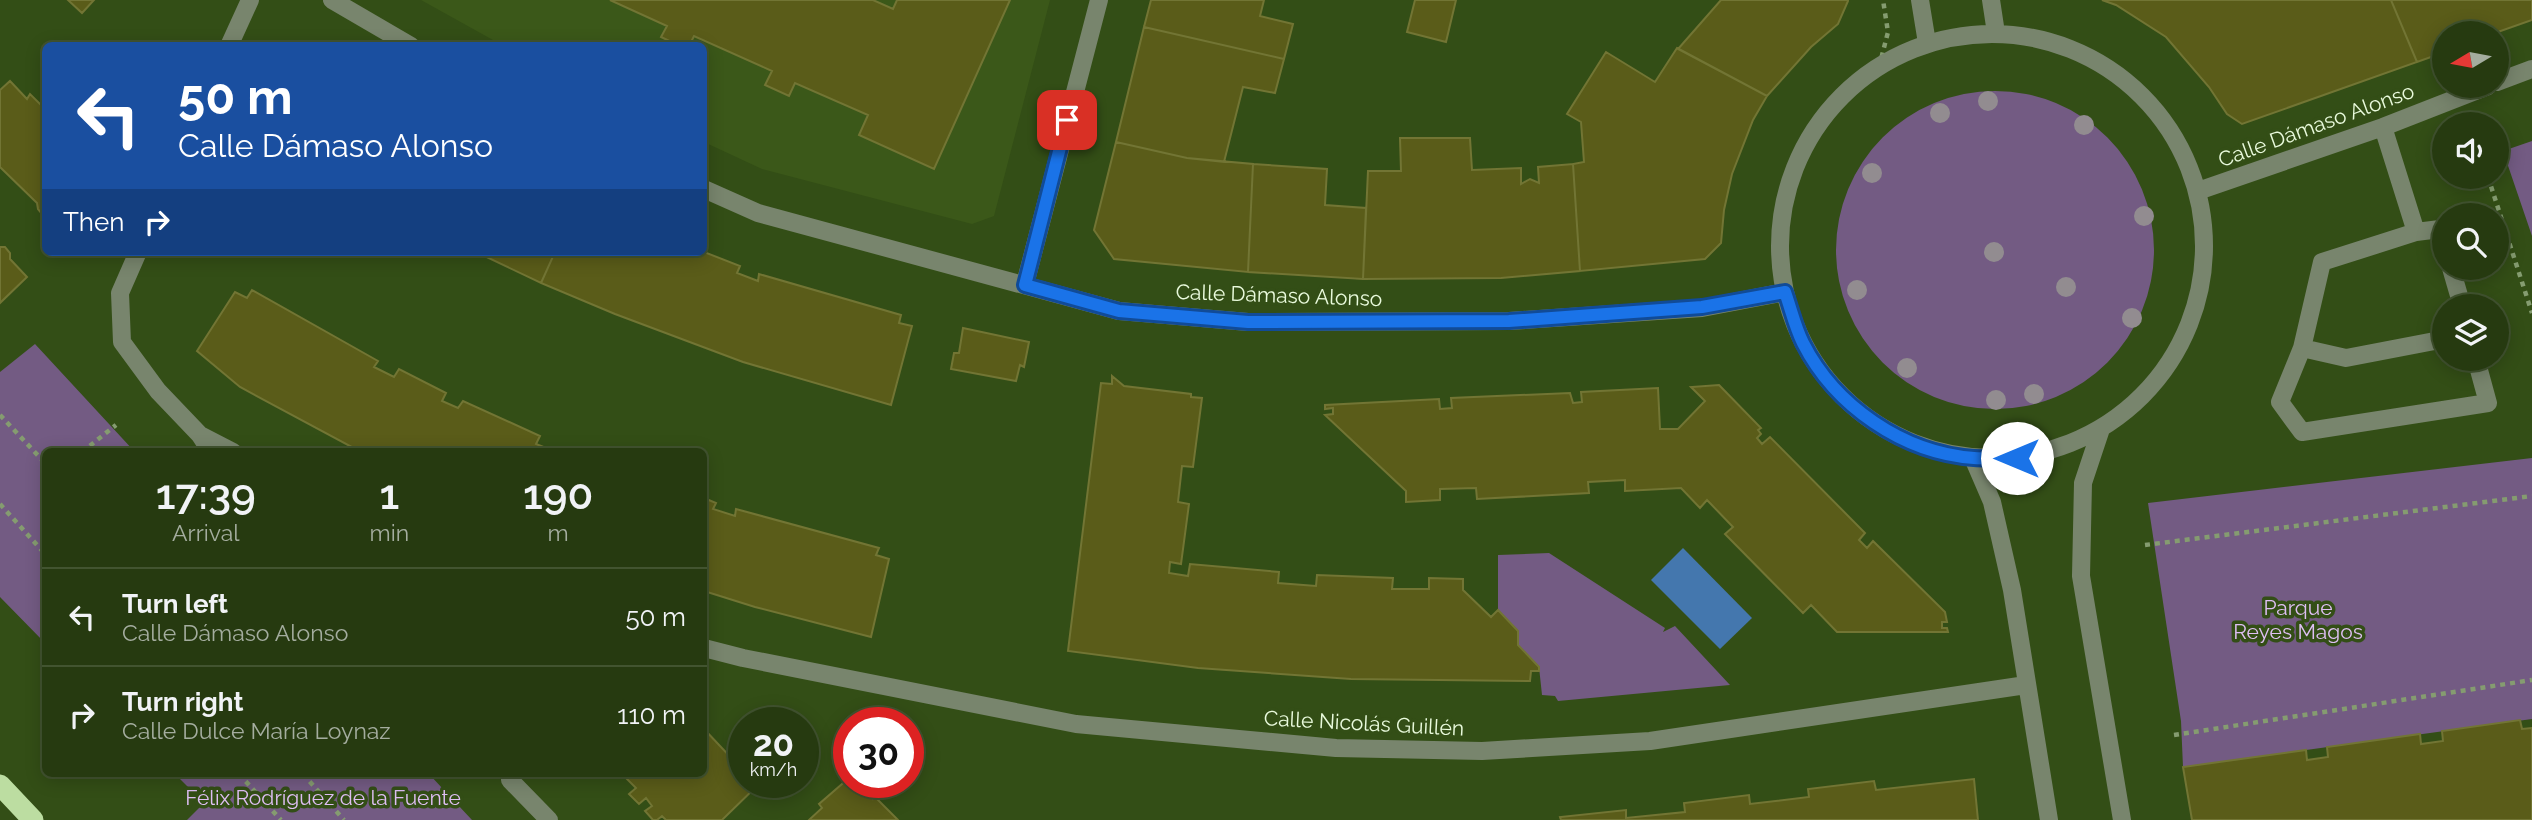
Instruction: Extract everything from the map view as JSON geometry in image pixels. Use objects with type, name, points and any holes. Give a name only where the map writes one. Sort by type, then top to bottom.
[{"type":"highway","points":[[0,785],[33,820]]},
{"type":"street","points":[[231,42],[250,0]]},
{"type":"street","points":[[332,0],[404,42]]},
{"type":"street","points":[[1025,285],[1099,0]]},
{"type":"street","points":[[1920,0],[1927,43]]},
{"type":"street","points":[[1991,0],[1996,33]]},
{"type":"street","points":[[1996,33],[2064,45],[2124,78],[2170,129],[2198,191],[2205,260],[2189,327],[2154,386],[2101,429],[2060,448],[2017,458],[1973,458],[1921,447],[1873,423],[1833,387],[1803,343],[1785,292],[1780,237],[1789,183],[1812,132],[1847,90],[1892,57],[1927,43],[1996,33]]},
{"type":"street","points":[[2510,77],[2532,69]]},
{"type":"street","name":"Calle Dámaso Alonso","points":[[2198,191],[2383,127],[2457,98]]},
{"type":"street","points":[[2383,127],[2416,232]]},
{"type":"street","name":"Calle Dámaso Alonso","points":[[707,190],[758,212],[1119,311],[1248,322],[1509,321],[1702,307],[1785,292]]},
{"type":"street","points":[[2432,230],[2416,232],[2322,262],[2302,348],[2280,402],[2302,432],[2488,403],[2479,371]]},
{"type":"street","points":[[136,256],[120,293],[122,342],[159,391],[200,435],[208,448]]},
{"type":"street","points":[[2302,348],[2346,358],[2432,341]]},
{"type":"street","points":[[2101,429],[2083,483],[2081,576],[2122,820]]},
{"type":"street","points":[[200,435],[225,448]]},
{"type":"street","points":[[1973,458],[1992,502],[2012,590],[2049,820]]},
{"type":"street","name":"Calle Nicolás Guillén","points":[[707,649],[1076,724],[1336,748],[1482,751],[1650,741],[2026,685]]},
{"type":"street","points":[[509,777],[549,820]]},
{"type":"path","points":[[1879,67],[1888,32],[1883,0]]},
{"type":"path","points":[[2492,189],[2532,313]]},
{"type":"path","points":[[0,415],[42,460]]},
{"type":"path","points":[[87,448],[116,425]]},
{"type":"path","points":[[2145,545],[2532,496]]},
{"type":"path","points":[[0,504],[42,551]]},
{"type":"path","points":[[2174,735],[2532,680]]},
{"type":"path","points":[[242,777],[281,820]]},
{"type":"path","points":[[309,777],[344,820]]},
{"type":"shaded area","points":[[421,0],[1050,0],[994,216],[972,224],[762,169],[707,143],[707,42],[497,42]]},
{"type":"green space","points":[[1995,91],[2026,94],[2056,103],[2096,127],[2118,149],[2142,189],[2151,219],[2154,250],[2151,281],[2142,311],[2118,351],[2096,373],[2056,397],[2026,406],[1995,409],[1964,406],[1934,397],[1894,373],[1872,351],[1848,311],[1839,281],[1836,250],[1839,219],[1848,189],[1872,149],[1894,127],[1934,103],[1964,94]]},
{"type":"green space","points":[[2532,141],[2532,236],[2509,169],[2509,149]]},
{"type":"green space","points":[[35,344],[131,448],[42,448],[42,640],[0,597],[0,372]]},
{"type":"green space","name":"Parque Reyes Magos","points":[[2532,458],[2532,719],[2183,767],[2181,721],[2148,503]]},
{"type":"green space","points":[[1549,553],[1665,628],[1663,632],[1675,626],[1730,685],[1558,701],[1555,696],[1542,695],[1539,667],[1518,645],[1518,631],[1498,610],[1498,555]]},
{"type":"green space","name":"Félix Rodríguez de la Fuente","points":[[178,777],[432,777],[472,820],[187,820],[204,803]]},
{"type":"water","points":[[1683,548],[1752,618],[1720,649],[1651,580]]},
{"type":"building","points":[[68,0],[94,0],[82,13]]},
{"type":"building","points":[[610,0],[873,0],[893,9],[897,0],[1010,0],[934,169],[859,135],[868,115],[795,83],[789,96],[765,85],[772,71],[694,36],[691,42],[672,42],[661,37],[667,26]]},
{"type":"building","points":[[1151,0],[1264,0],[1260,16],[1293,24],[1284,59],[1144,27]]},
{"type":"building","points":[[1415,0],[1456,0],[1446,42],[1407,32]]},
{"type":"building","points":[[1721,0],[1848,1],[1838,24],[1811,47],[1767,96],[1678,49]]},
{"type":"building","points":[[2102,0],[2391,0],[2417,62],[2242,124],[2227,114],[2209,87],[2166,37],[2116,5]]},
{"type":"building","points":[[2391,0],[2532,0],[2532,20],[2510,28],[2510,21],[2432,21],[2432,57],[2417,62]]},
{"type":"building","points":[[1144,27],[1284,59],[1275,93],[1243,87],[1224,162],[1187,158],[1116,142]]},
{"type":"building","points":[[1677,48],[1767,96],[1753,120],[1732,174],[1724,210],[1721,243],[1705,259],[1580,271],[1573,164],[1584,162],[1581,122],[1567,114],[1606,52],[1655,82]]},
{"type":"building","points":[[10,81],[27,99],[30,94],[42,106],[42,214],[37,203],[0,167],[0,90]]},
{"type":"building","points":[[1400,138],[1470,138],[1472,170],[1521,168],[1521,184],[1530,179],[1539,183],[1538,167],[1573,164],[1580,271],[1501,278],[1363,279],[1368,171],[1401,171]]},
{"type":"building","points":[[1116,142],[1187,158],[1253,164],[1248,272],[1114,259],[1094,230]]},
{"type":"building","points":[[1253,164],[1327,169],[1325,205],[1366,208],[1363,279],[1248,272]]},
{"type":"building","points":[[0,247],[5,247],[10,253],[10,259],[27,277],[0,303]]},
{"type":"building","points":[[707,253],[740,266],[737,273],[758,281],[759,274],[901,315],[899,323],[912,326],[891,405],[743,362],[541,283],[553,256],[707,256]]},
{"type":"building","points":[[484,256],[553,256],[541,283]]},
{"type":"building","points":[[252,290],[378,361],[374,367],[394,377],[399,369],[446,393],[442,401],[458,408],[463,401],[540,436],[536,444],[546,448],[354,448],[240,387],[197,351],[235,292],[247,298]]},
{"type":"building","points":[[963,328],[1029,342],[1024,367],[1020,365],[1016,381],[951,369],[954,353],[959,353]]},
{"type":"building","points":[[1112,376],[1124,386],[1191,394],[1191,397],[1202,398],[1193,467],[1182,466],[1178,502],[1189,504],[1181,564],[1170,562],[1169,573],[1188,576],[1190,564],[1279,572],[1278,583],[1316,586],[1317,575],[1393,578],[1392,589],[1429,589],[1429,578],[1463,579],[1463,590],[1491,617],[1498,610],[1518,631],[1518,645],[1539,667],[1539,671],[1531,671],[1530,681],[1351,679],[1198,668],[1068,651],[1101,383],[1112,384]]},
{"type":"building","points":[[1719,385],[1761,428],[1758,430],[1761,434],[1757,438],[1762,444],[1770,437],[1865,533],[1859,540],[1867,548],[1873,541],[1945,612],[1947,622],[1942,622],[1942,628],[1947,628],[1948,632],[1837,632],[1811,605],[1803,613],[1725,534],[1733,527],[1707,500],[1700,508],[1681,488],[1625,491],[1625,480],[1588,482],[1589,493],[1477,499],[1476,488],[1440,489],[1440,500],[1406,502],[1406,491],[1325,415],[1333,414],[1333,408],[1325,409],[1325,405],[1439,399],[1440,409],[1452,408],[1451,398],[1570,393],[1573,403],[1582,402],[1581,392],[1658,388],[1660,429],[1678,429],[1705,401],[1691,387]]},
{"type":"building","points":[[707,499],[716,503],[713,509],[735,516],[736,509],[879,548],[876,555],[889,559],[871,637],[707,592]]},
{"type":"building","points":[[2520,720],[2522,729],[2532,728],[2532,820],[2192,820],[2183,767],[2306,750],[2307,760],[2328,757],[2327,747],[2420,734],[2421,744],[2443,741],[2442,731]]},
{"type":"building","points":[[707,732],[728,754],[728,798],[745,798],[722,820],[666,820],[662,816],[653,820],[645,811],[652,806],[646,798],[639,804],[629,794],[636,788],[625,777],[707,777]]},
{"type":"building","points":[[1974,779],[1978,820],[1561,820],[1560,817],[1626,810],[1626,818],[1685,812],[1684,803],[1749,795],[1750,804],[1809,797],[1808,789],[1874,781],[1876,790]]},
{"type":"building","points":[[833,792],[833,798],[876,798],[898,820],[809,820],[822,808],[819,804]]},
{"type":"route","points":[[1067,120],[1025,285],[1119,311],[1248,322],[1509,321],[1702,307],[1785,292],[1803,343],[1833,387],[1873,423],[1921,447],[1973,458],[2017,458]]}]
